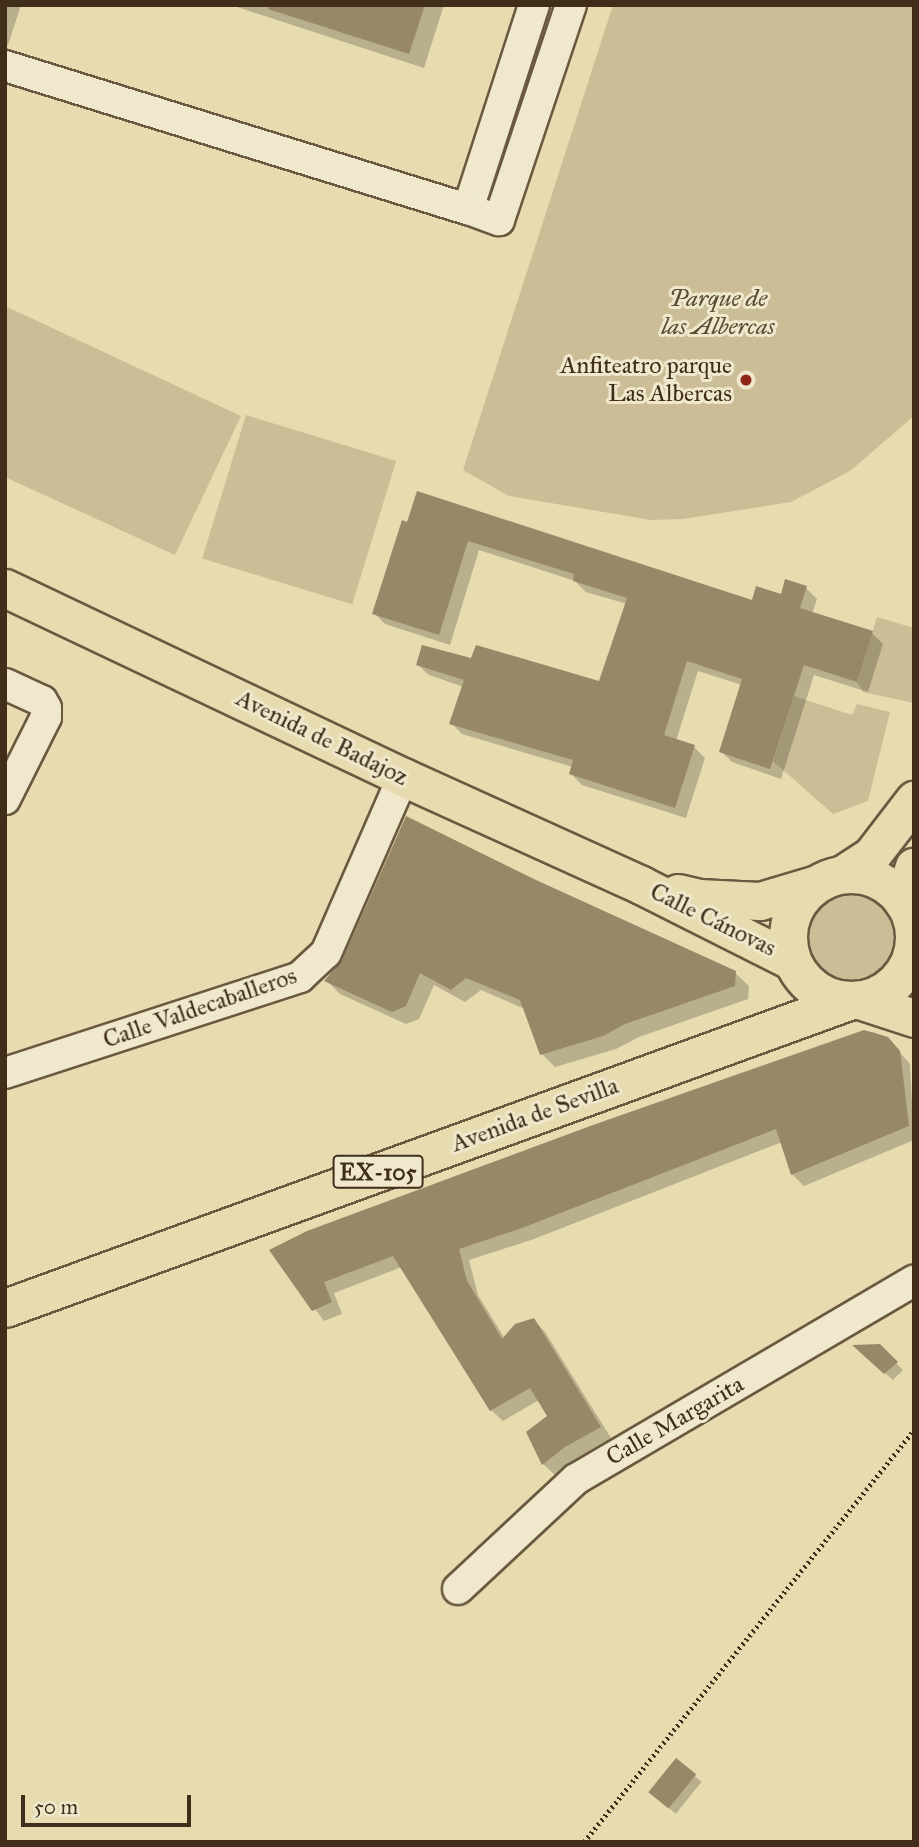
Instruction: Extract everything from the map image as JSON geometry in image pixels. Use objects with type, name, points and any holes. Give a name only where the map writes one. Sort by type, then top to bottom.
[{"type":"main road","name":"Avenida de Badajoz","points":[[5,588],[403,777],[641,885]]},
{"type":"main road","points":[[914,800],[871,856],[802,897],[792,913],[788,931],[796,968],[825,995],[855,1000],[914,1018]]},
{"type":"main road","points":[[855,1000],[888,988],[911,962],[914,930],[908,908],[914,867]]},
{"type":"main road","points":[[829,880],[864,875],[880,881],[908,908]]},
{"type":"main road","name":"Calle Cánovas","points":[[641,885],[699,898],[751,901],[781,897],[829,880]]},
{"type":"main road","name":"Calle Cánovas","points":[[641,885],[796,968]]},
{"type":"main road","name":"Avenida de Sevilla","points":[[750,1036],[783,1017],[800,992],[796,968]]},
{"type":"main road","name":"Avenida de Sevilla","points":[[5,1308],[855,1000]]},
{"type":"street","points":[[467,209],[534,5]]},
{"type":"street","points":[[5,66],[499,220],[571,5]]},
{"type":"street","points":[[524,37],[556,48]]},
{"type":"street","points":[[5,684],[42,701],[46,708],[46,717],[5,799]]},
{"type":"street","name":"Calle Valdecaballeros","points":[[5,1073],[300,977],[326,953],[403,777]]},
{"type":"street","name":"Calle Margarita","points":[[458,1589],[576,1479],[914,1281]]},
{"type":"path","points":[[584,1842],[914,1430]]},
{"type":"green space","name":"Parque de las Albercas","points":[[613,5],[914,5],[914,416],[850,471],[791,502],[683,519],[651,520],[509,496],[463,470]]},
{"type":"green space","points":[[5,306],[241,416],[175,555],[5,477]]},
{"type":"green space","points":[[246,415],[396,461],[352,604],[202,558]]},
{"type":"green space","points":[[877,617],[914,628],[914,703],[863,692],[857,682]]},
{"type":"green space","points":[[794,696],[852,715],[857,704],[890,712],[868,801],[833,814],[773,761]]},
{"type":"green space","points":[[864,875],[880,881],[895,892],[908,910],[914,930],[913,946],[909,961],[888,988],[874,996],[841,1000],[813,988],[800,974],[788,945],[788,931],[792,913],[802,897]]},
{"type":"building","points":[[269,5],[425,5],[409,54],[268,9]]},
{"type":"building","points":[[417,491],[752,600],[756,586],[781,594],[785,579],[807,586],[800,608],[873,631],[857,682],[804,665],[770,769],[719,752],[742,679],[687,661],[664,735],[695,745],[675,808],[569,774],[573,760],[449,724],[464,680],[416,665],[422,645],[471,658],[476,645],[599,681],[627,598],[573,581],[574,574],[468,541],[439,635],[372,614],[402,520],[407,522]]},
{"type":"building","points":[[406,816],[536,880],[736,971],[735,986],[625,1024],[603,1036],[540,1055],[520,1000],[466,978],[451,990],[420,973],[406,1006],[392,1012],[324,981],[342,960]]},
{"type":"building","points":[[864,1030],[888,1037],[900,1051],[909,1126],[791,1175],[776,1129],[522,1228],[459,1249],[467,1281],[502,1339],[515,1324],[534,1318],[601,1427],[565,1447],[542,1465],[526,1432],[547,1416],[530,1388],[490,1411],[393,1256],[324,1282],[332,1302],[312,1311],[269,1250],[307,1231],[593,1125]]},
{"type":"building","points":[[880,1344],[898,1362],[884,1374],[852,1345]]},
{"type":"building","points":[[676,1758],[696,1774],[669,1809],[648,1792]]},
{"type":"place","name":"Anfiteatro parque Las Albercas","points":[[746,380]]}]
